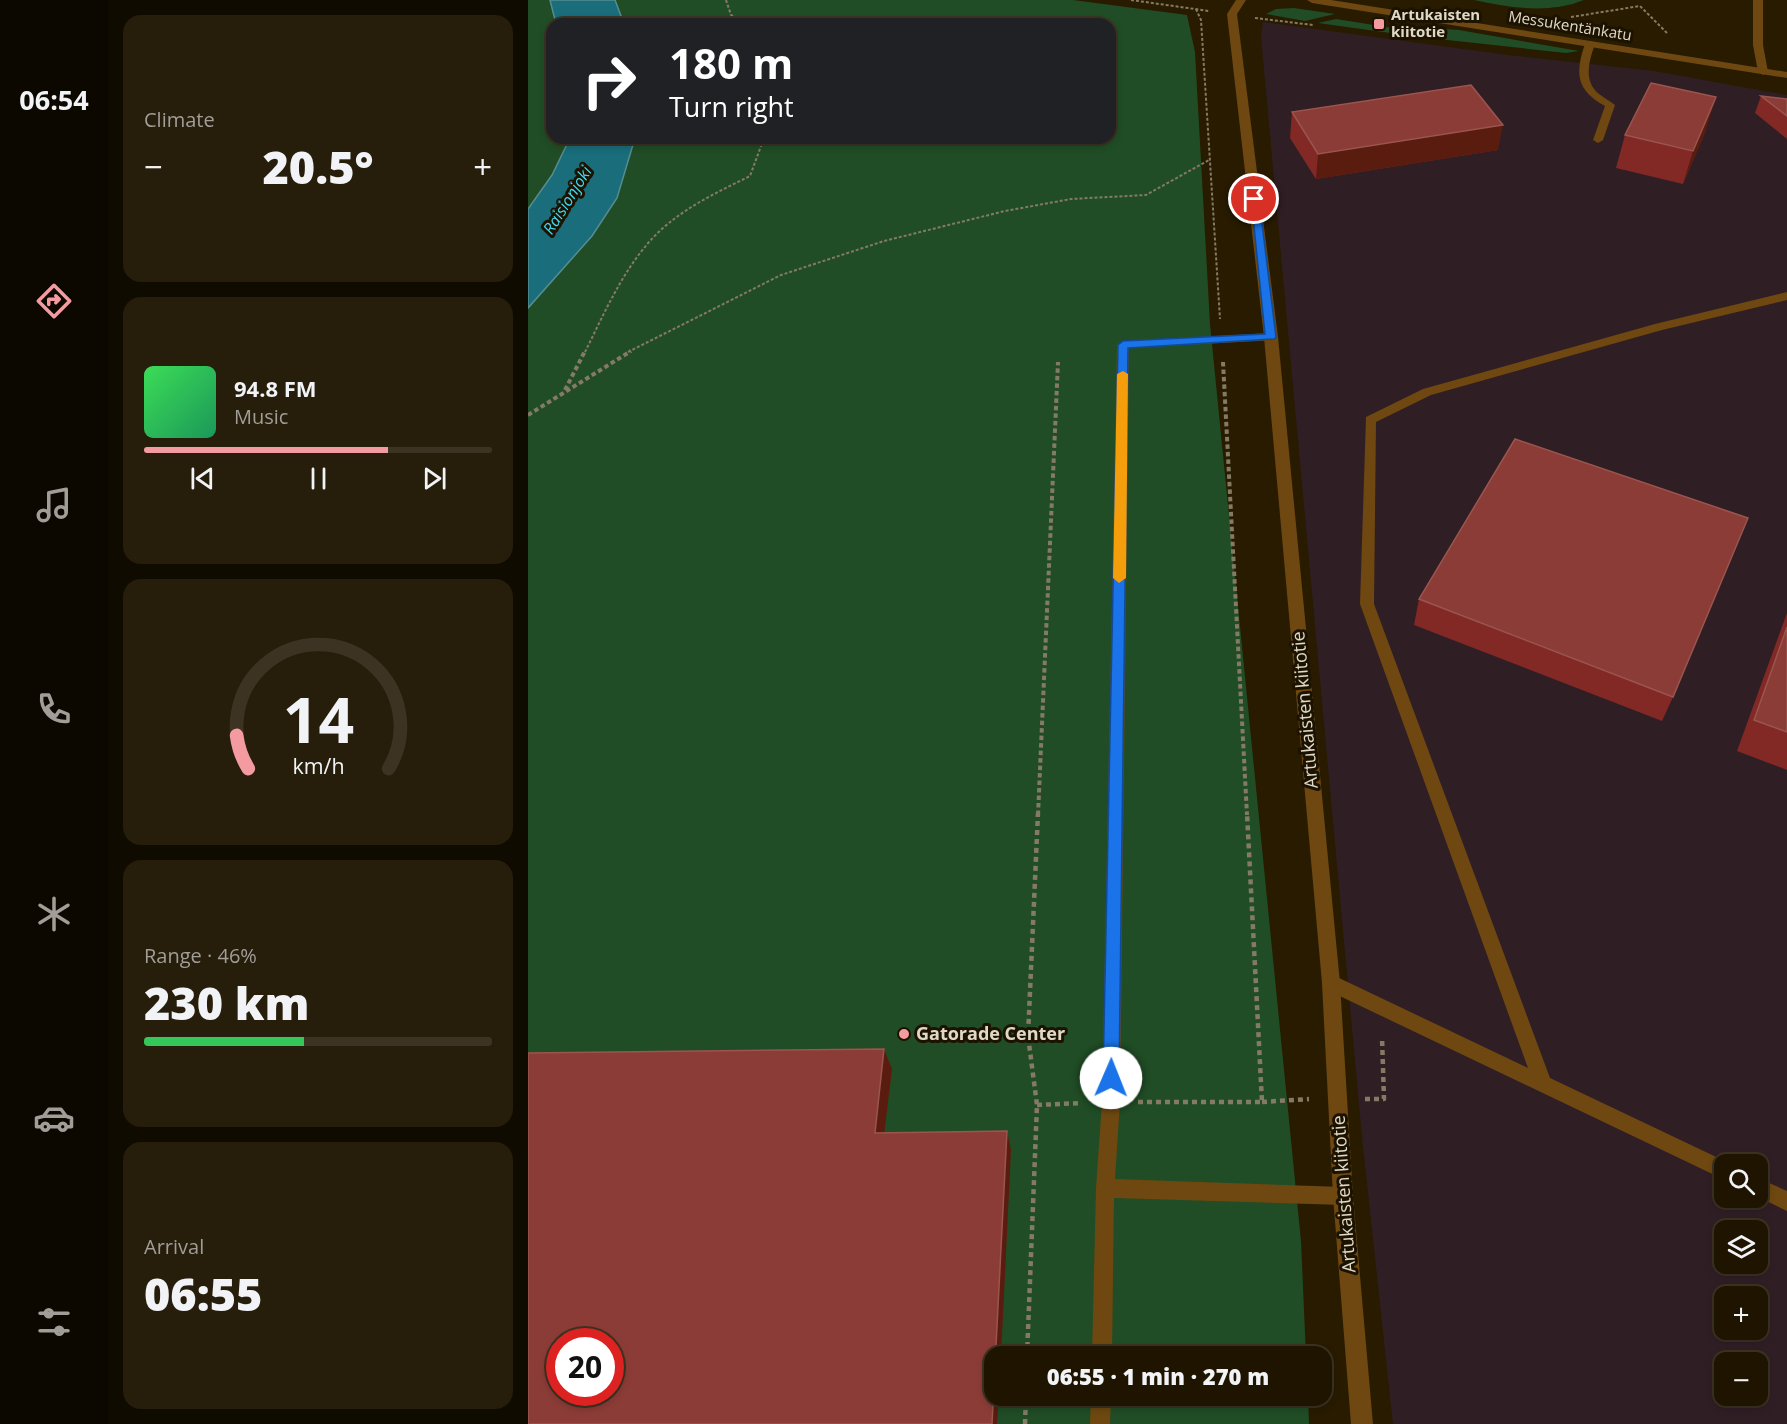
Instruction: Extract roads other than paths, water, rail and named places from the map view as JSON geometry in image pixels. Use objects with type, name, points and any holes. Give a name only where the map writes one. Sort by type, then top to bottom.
[{"type":"street","name":"Artukaisten kiitotie","points":[[1241,0],[1232,15],[1271,337],[1331,984],[1343,1196],[1362,1424]]},
{"type":"street","name":"Messukentänkatu","points":[[1312,0],[1787,75]]},
{"type":"lane","points":[[1758,0],[1758,45],[1763,72]]},
{"type":"lane","points":[[1590,44],[1585,57],[1584,81],[1589,91],[1610,105],[1598,140]]},
{"type":"lane","points":[[1543,1084],[1367,604],[1370,420],[1427,392],[1659,327],[1787,296]]},
{"type":"lane","points":[[1102,1346],[1105,1188],[1111,1102],[1123,345],[1271,337]]},
{"type":"lane","points":[[1331,984],[1714,1166]]},
{"type":"lane","points":[[1105,1188],[1343,1196]]},
{"type":"lane","points":[[1768,1192],[1787,1201]]},
{"type":"lane","points":[[1100,1424],[1101,1406]]},
{"type":"water","points":[[550,0],[615,0],[622,18],[554,18]]},
{"type":"water","name":"Raisionjoki","points":[[567,144],[633,144],[617,198],[592,236],[528,308],[528,209],[552,175]]},
{"type":"place","name":"Artukaisten kiitotie","points":[[1379,24]]},
{"type":"place","name":"Gatorade Center","points":[[904,1034]]}]
